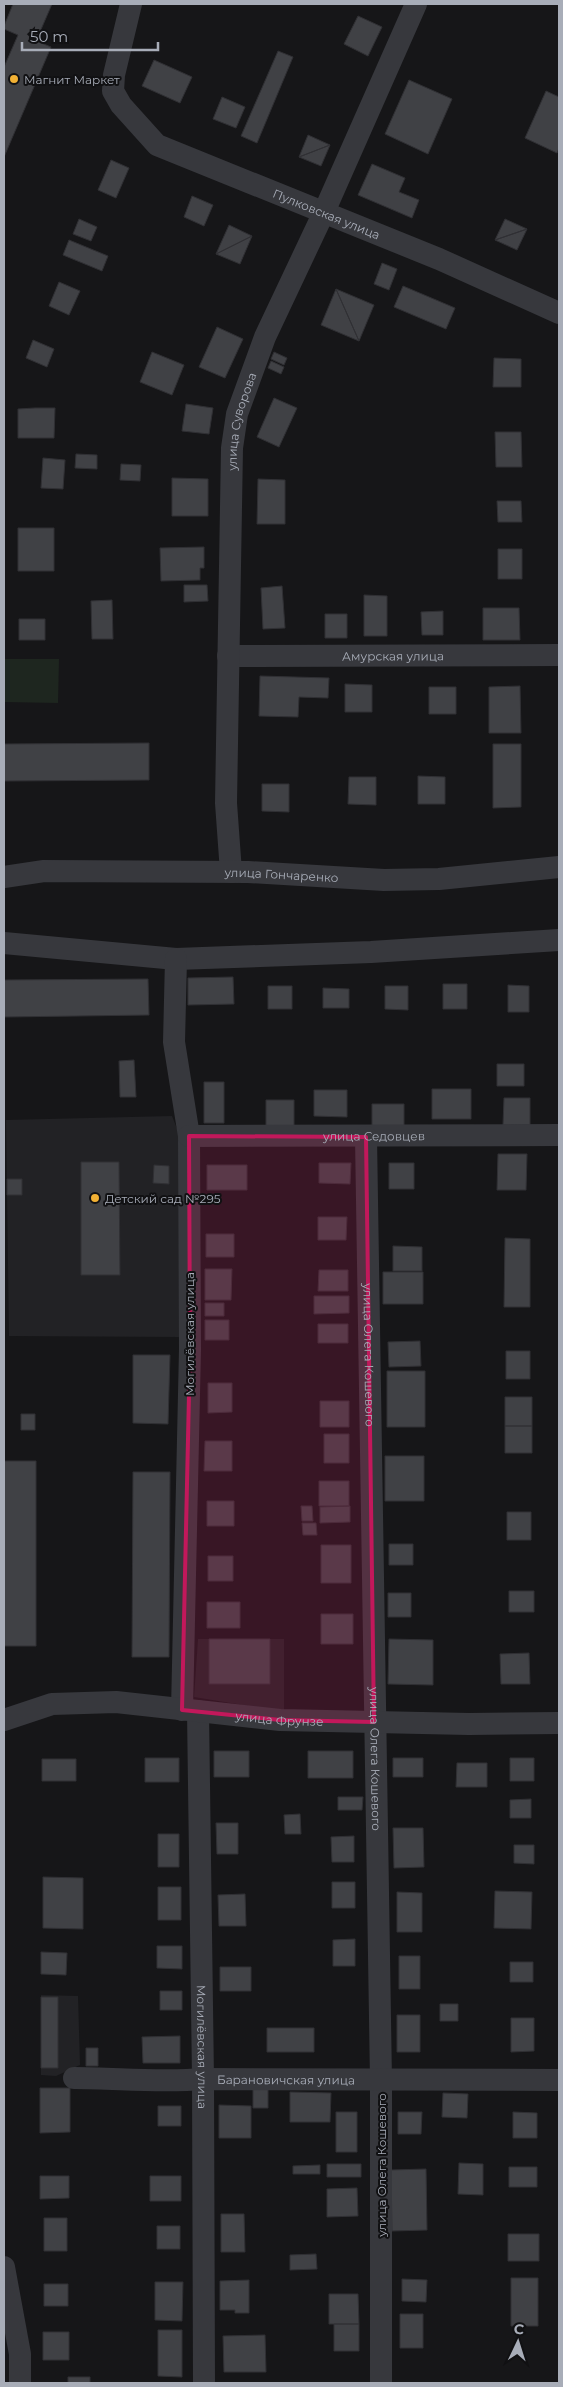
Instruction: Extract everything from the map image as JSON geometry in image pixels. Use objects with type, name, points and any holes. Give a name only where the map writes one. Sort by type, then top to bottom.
[{"type":"street","name":"Пулковская улица","points":[[131,4],[114,75],[113,91],[121,105],[157,145],[439,259],[559,313]]},
{"type":"street","name":"улица Суворова","points":[[231,872],[226,803],[232,448],[237,414],[265,337],[324,212],[416,4]]},
{"type":"street","name":"Амурская улица","points":[[228,656],[559,654]]},
{"type":"street","name":"улица Гончаренко","points":[[4,877],[44,870],[231,872],[384,880],[439,879],[559,867]]},
{"type":"street","points":[[4,943],[176,959],[371,952],[559,940]]},
{"type":"street","name":"Могилёвская улица","points":[[176,959],[174,1042],[189,1136],[190,1710],[203,2079],[204,2383]]},
{"type":"street","name":"улица Седовцев","points":[[189,1136],[559,1135]]},
{"type":"street","name":"улица Олега Кошевого","points":[[366,1137],[381,2081],[381,2383]]},
{"type":"street","name":"улица Фрунзе","points":[[4,1720],[52,1704],[116,1702],[280,1720],[469,1724],[559,1723]]},
{"type":"street","name":"Барановичская улица","points":[[74,2078],[133,2078],[169,2082],[203,2079],[559,2080]]},
{"type":"street","points":[[4,2267],[20,2354],[20,2383]]},
{"type":"highlighted area","points":[[189,1136],[366,1137],[374,1722],[280,1720],[182,1710],[190,1349]]},
{"type":"shaded area","points":[[4,659],[59,659],[58,703],[4,702]]},
{"type":"shaded area","name":"Детский сад №295","points":[[172,1116],[182,1141],[181,1337],[9,1336],[6,1120]]},
{"type":"shaded area","points":[[198,1639],[284,1639],[284,1712],[194,1697]]},
{"type":"shaded area","points":[[41,1995],[78,1996],[80,2065],[56,2076],[41,2075]]},
{"type":"building","points":[[13,4],[52,4],[36,41],[51,47],[4,157],[4,67],[18,35],[4,29],[4,26]]},
{"type":"building","points":[[358,16],[382,27],[368,56],[344,44]]},
{"type":"building","points":[[278,51],[293,57],[257,143],[241,136]]},
{"type":"building","points":[[154,60],[192,77],[180,103],[142,86]]},
{"type":"building","points":[[409,80],[452,99],[428,154],[385,134]]},
{"type":"building","points":[[546,91],[559,97],[559,148],[557,153],[525,138]]},
{"type":"building","points":[[222,97],[245,107],[236,128],[213,119]]},
{"type":"building","points":[[308,135],[330,145],[299,157]]},
{"type":"building","points":[[330,145],[321,166],[299,157]]},
{"type":"building","points":[[111,160],[129,168],[116,198],[98,190]]},
{"type":"building","points":[[372,164],[405,178],[399,192],[419,200],[412,218],[358,195]]},
{"type":"building","points":[[192,196],[213,205],[204,226],[184,217]]},
{"type":"building","points":[[79,219],[97,227],[91,241],[73,234]]},
{"type":"building","points":[[505,219],[527,229],[495,240]]},
{"type":"building","points":[[229,225],[252,236],[216,254]]},
{"type":"building","points":[[527,229],[517,250],[495,240]]},
{"type":"building","points":[[252,236],[240,264],[216,254]]},
{"type":"building","points":[[69,240],[108,256],[102,271],[63,255]]},
{"type":"building","points":[[382,263],[397,269],[389,290],[374,284]]},
{"type":"building","points":[[59,282],[80,291],[69,315],[49,306]]},
{"type":"building","points":[[403,286],[455,308],[446,329],[394,307]]},
{"type":"building","points":[[336,289],[359,341],[321,325]]},
{"type":"building","points":[[336,289],[374,305],[359,341]]},
{"type":"building","points":[[217,327],[243,339],[225,378],[199,367]]},
{"type":"building","points":[[33,340],[54,349],[47,367],[26,358]]},
{"type":"building","points":[[152,352],[184,365],[172,395],[140,382]]},
{"type":"building","points":[[274,352],[287,358],[284,365],[271,359]]},
{"type":"building","points":[[494,358],[521,359],[521,387],[493,387]]},
{"type":"building","points":[[271,361],[284,367],[281,374],[268,368]]},
{"type":"building","points":[[274,398],[297,408],[279,447],[257,437]]},
{"type":"building","points":[[186,404],[213,408],[209,434],[182,431]]},
{"type":"building","points":[[55,408],[54,438],[18,438],[18,409]]},
{"type":"building","points":[[495,432],[521,432],[522,467],[496,467]]},
{"type":"building","points":[[76,454],[97,455],[97,469],[75,468]]},
{"type":"building","points":[[43,458],[65,460],[63,489],[41,488]]},
{"type":"building","points":[[121,464],[141,465],[140,481],[120,480]]},
{"type":"building","points":[[172,478],[208,479],[208,516],[172,516]]},
{"type":"building","points":[[258,479],[285,480],[285,524],[257,524]]},
{"type":"building","points":[[497,501],[521,501],[522,522],[498,522]]},
{"type":"building","points":[[18,528],[54,528],[54,571],[18,571]]},
{"type":"building","points":[[204,547],[204,568],[200,568],[200,580],[161,581],[160,548]]},
{"type":"building","points":[[498,549],[522,549],[522,579],[498,579]]},
{"type":"building","points":[[184,585],[207,585],[208,601],[184,602]]},
{"type":"building","points":[[282,586],[285,628],[263,629],[261,588]]},
{"type":"building","points":[[364,595],[387,596],[387,636],[364,636]]},
{"type":"building","points":[[112,600],[113,639],[92,639],[91,601]]},
{"type":"building","points":[[483,608],[519,608],[520,640],[483,640]]},
{"type":"building","points":[[443,611],[443,635],[422,635],[421,612]]},
{"type":"building","points":[[325,614],[347,614],[347,638],[325,638]]},
{"type":"building","points":[[19,619],[45,619],[45,640],[19,640]]},
{"type":"building","points":[[260,676],[329,678],[328,698],[299,697],[298,717],[259,716]]},
{"type":"building","points":[[345,684],[372,685],[372,712],[345,712]]},
{"type":"building","points":[[520,686],[521,733],[489,733],[489,687]]},
{"type":"building","points":[[429,687],[456,687],[456,714],[429,714]]},
{"type":"building","points":[[149,743],[149,780],[4,781],[4,744]]},
{"type":"building","points":[[493,744],[521,744],[521,807],[493,808]]},
{"type":"building","points":[[418,776],[445,777],[445,804],[418,804]]},
{"type":"building","points":[[349,777],[376,777],[376,805],[348,804]]},
{"type":"building","points":[[262,784],[289,784],[289,812],[262,811]]},
{"type":"building","points":[[233,977],[234,1004],[188,1005],[188,978]]},
{"type":"building","points":[[148,979],[149,1015],[4,1017],[4,980]]},
{"type":"building","points":[[443,984],[467,984],[467,1009],[443,1009]]},
{"type":"building","points":[[508,985],[529,986],[529,1012],[508,1012]]},
{"type":"building","points":[[268,986],[292,986],[292,1009],[268,1009]]},
{"type":"building","points":[[385,986],[408,986],[408,1010],[385,1009]]},
{"type":"building","points":[[323,988],[349,989],[349,1008],[323,1008]]},
{"type":"building","points":[[134,1060],[136,1097],[120,1097],[119,1061]]},
{"type":"building","points":[[497,1064],[524,1064],[524,1086],[497,1086]]},
{"type":"building","points":[[204,1082],[224,1082],[224,1123],[204,1123]]},
{"type":"building","points":[[432,1089],[471,1089],[471,1119],[432,1119]]},
{"type":"building","points":[[314,1090],[347,1090],[347,1117],[314,1116]]},
{"type":"building","points":[[504,1098],[530,1098],[530,1125],[503,1125]]},
{"type":"building","points":[[266,1100],[294,1100],[294,1127],[266,1126]]},
{"type":"building","points":[[372,1104],[404,1104],[404,1126],[372,1126]]},
{"type":"building","points":[[498,1154],[527,1154],[526,1190],[497,1190]]},
{"type":"building","points":[[81,1162],[119,1162],[120,1275],[81,1275]]},
{"type":"building","points":[[319,1163],[351,1163],[350,1184],[319,1183]]},
{"type":"building","points":[[389,1163],[414,1163],[414,1189],[389,1189]]},
{"type":"building","points":[[154,1165],[169,1166],[169,1184],[153,1183]]},
{"type":"building","points":[[207,1165],[247,1165],[247,1190],[207,1190]]},
{"type":"building","points":[[7,1179],[22,1179],[22,1195],[7,1195]]},
{"type":"building","points":[[318,1217],[347,1217],[346,1240],[318,1240]]},
{"type":"building","points":[[206,1234],[234,1234],[234,1257],[206,1257]]},
{"type":"building","points":[[505,1238],[530,1239],[530,1307],[504,1307]]},
{"type":"building","points":[[393,1246],[422,1247],[422,1271],[393,1271]]},
{"type":"building","points":[[205,1269],[232,1269],[231,1300],[205,1300]]},
{"type":"building","points":[[319,1270],[348,1270],[348,1291],[318,1291]]},
{"type":"building","points":[[383,1272],[423,1272],[423,1304],[383,1304]]},
{"type":"building","points":[[314,1296],[349,1296],[349,1313],[314,1314]]},
{"type":"building","points":[[205,1303],[224,1303],[224,1316],[205,1316]]},
{"type":"building","points":[[205,1320],[229,1320],[229,1340],[205,1340]]},
{"type":"building","points":[[318,1324],[348,1324],[348,1343],[318,1343]]},
{"type":"building","points":[[420,1341],[421,1366],[389,1367],[388,1342]]},
{"type":"building","points":[[506,1351],[530,1351],[530,1379],[506,1379]]},
{"type":"building","points":[[133,1355],[170,1355],[168,1424],[133,1423]]},
{"type":"building","points":[[387,1371],[425,1371],[425,1427],[387,1427]]},
{"type":"building","points":[[208,1383],[232,1383],[232,1412],[208,1413]]},
{"type":"building","points":[[505,1397],[532,1397],[532,1426],[505,1426]]},
{"type":"building","points":[[320,1401],[349,1401],[349,1427],[320,1427]]},
{"type":"building","points":[[21,1414],[35,1414],[35,1430],[21,1430]]},
{"type":"building","points":[[505,1426],[532,1426],[532,1453],[505,1453]]},
{"type":"building","points":[[324,1434],[349,1434],[349,1463],[324,1463]]},
{"type":"building","points":[[205,1441],[232,1441],[232,1471],[204,1471]]},
{"type":"building","points":[[385,1456],[424,1456],[424,1501],[385,1501]]},
{"type":"building","points":[[4,1461],[36,1461],[36,1646],[4,1646]]},
{"type":"building","points":[[133,1472],[170,1472],[169,1657],[132,1657]]},
{"type":"building","points":[[319,1481],[349,1481],[349,1506],[319,1506]]},
{"type":"building","points":[[207,1501],[234,1501],[234,1526],[207,1526]]},
{"type":"building","points":[[301,1506],[312,1506],[313,1521],[302,1521]]},
{"type":"building","points":[[350,1506],[350,1522],[320,1523],[320,1507]]},
{"type":"building","points":[[507,1512],[531,1512],[531,1540],[507,1540]]},
{"type":"building","points":[[302,1523],[316,1523],[317,1535],[303,1535]]},
{"type":"building","points":[[389,1544],[413,1544],[413,1565],[389,1565]]},
{"type":"building","points":[[321,1545],[351,1545],[351,1583],[321,1583]]},
{"type":"building","points":[[208,1556],[233,1556],[233,1581],[208,1581]]},
{"type":"building","points":[[509,1591],[534,1591],[534,1612],[509,1612]]},
{"type":"building","points":[[388,1593],[411,1593],[411,1617],[388,1617]]},
{"type":"building","points":[[207,1602],[240,1602],[240,1628],[207,1628]]},
{"type":"building","points":[[321,1614],[353,1614],[353,1644],[321,1644]]},
{"type":"building","points":[[209,1639],[270,1639],[270,1684],[209,1684]]},
{"type":"building","points":[[389,1639],[433,1640],[433,1685],[388,1684]]},
{"type":"building","points":[[529,1653],[530,1684],[501,1684],[500,1654]]},
{"type":"building","points":[[214,1751],[249,1751],[249,1777],[214,1777]]},
{"type":"building","points":[[308,1751],[353,1751],[353,1778],[308,1778]]},
{"type":"building","points":[[145,1758],[179,1758],[179,1782],[145,1782]]},
{"type":"building","points":[[393,1758],[423,1758],[423,1777],[393,1777]]},
{"type":"building","points":[[510,1758],[534,1758],[534,1781],[510,1781]]},
{"type":"building","points":[[42,1759],[76,1759],[76,1781],[42,1781]]},
{"type":"building","points":[[457,1763],[487,1763],[487,1787],[456,1787]]},
{"type":"building","points":[[338,1797],[363,1797],[362,1810],[338,1810]]},
{"type":"building","points":[[531,1799],[531,1818],[510,1818],[510,1800]]},
{"type":"building","points":[[300,1814],[301,1834],[285,1834],[284,1815]]},
{"type":"building","points":[[216,1823],[238,1823],[238,1854],[217,1854]]},
{"type":"building","points":[[393,1828],[423,1828],[424,1867],[394,1868]]},
{"type":"building","points":[[158,1834],[179,1834],[179,1867],[158,1867]]},
{"type":"building","points":[[354,1836],[354,1862],[332,1862],[331,1837]]},
{"type":"building","points":[[514,1845],[534,1845],[534,1864],[514,1863]]},
{"type":"building","points":[[43,1877],[83,1878],[83,1929],[43,1928]]},
{"type":"building","points":[[332,1882],[355,1882],[355,1908],[332,1908]]},
{"type":"building","points":[[158,1887],[181,1887],[181,1920],[158,1920]]},
{"type":"building","points":[[495,1891],[532,1892],[531,1929],[494,1928]]},
{"type":"building","points":[[397,1892],[422,1893],[422,1932],[397,1932]]},
{"type":"building","points":[[245,1894],[246,1926],[219,1926],[218,1895]]},
{"type":"building","points":[[355,1939],[355,1966],[333,1966],[333,1940]]},
{"type":"building","points":[[157,1946],[182,1946],[182,1969],[157,1968]]},
{"type":"building","points":[[41,1952],[67,1953],[66,1975],[41,1974]]},
{"type":"building","points":[[399,1956],[420,1956],[420,1989],[399,1989]]},
{"type":"building","points":[[510,1962],[533,1962],[533,1982],[510,1982]]},
{"type":"building","points":[[220,1967],[251,1967],[251,1991],[220,1991]]},
{"type":"building","points":[[160,1991],[182,1991],[182,2010],[160,2010]]},
{"type":"building","points":[[41,1997],[58,1997],[58,2068],[41,2068]]},
{"type":"building","points":[[440,2004],[458,2004],[458,2021],[440,2021]]},
{"type":"building","points":[[397,2015],[420,2015],[420,2052],[397,2052]]},
{"type":"building","points":[[511,2018],[534,2018],[534,2051],[511,2052]]},
{"type":"building","points":[[267,2028],[314,2028],[314,2052],[267,2052]]},
{"type":"building","points":[[180,2036],[180,2063],[143,2063],[142,2037]]},
{"type":"building","points":[[86,2048],[98,2048],[98,2066],[86,2066]]},
{"type":"building","points":[[40,2088],[70,2088],[70,2132],[40,2133]]},
{"type":"building","points":[[253,2089],[268,2089],[268,2108],[253,2108]]},
{"type":"building","points":[[290,2092],[331,2093],[330,2122],[290,2122]]},
{"type":"building","points":[[443,2093],[468,2094],[467,2118],[442,2117]]},
{"type":"building","points":[[219,2105],[251,2106],[251,2138],[219,2138]]},
{"type":"building","points":[[158,2106],[181,2106],[181,2126],[158,2126]]},
{"type":"building","points":[[336,2112],[357,2112],[357,2152],[336,2152]]},
{"type":"building","points":[[398,2112],[422,2112],[421,2134],[398,2134]]},
{"type":"building","points":[[513,2112],[537,2113],[537,2138],[513,2138]]},
{"type":"building","points":[[459,2163],[483,2164],[483,2195],[458,2194]]},
{"type":"building","points":[[327,2164],[361,2164],[361,2177],[327,2177]]},
{"type":"building","points":[[320,2165],[320,2174],[293,2174],[293,2166]]},
{"type":"building","points":[[509,2167],[537,2167],[537,2187],[509,2187]]},
{"type":"building","points":[[426,2169],[427,2230],[392,2231],[391,2170]]},
{"type":"building","points":[[40,2176],[69,2176],[69,2198],[40,2199]]},
{"type":"building","points":[[150,2176],[181,2176],[181,2201],[150,2201]]},
{"type":"building","points":[[357,2188],[358,2216],[327,2217],[327,2189]]},
{"type":"building","points":[[221,2214],[244,2214],[245,2252],[221,2252]]},
{"type":"building","points":[[44,2218],[67,2218],[67,2251],[44,2251]]},
{"type":"building","points":[[157,2226],[180,2226],[180,2249],[157,2249]]},
{"type":"building","points":[[508,2234],[539,2234],[539,2261],[508,2261]]},
{"type":"building","points":[[316,2254],[317,2269],[290,2270],[290,2255]]},
{"type":"building","points":[[511,2278],[538,2278],[538,2326],[511,2326]]},
{"type":"building","points":[[402,2279],[427,2280],[426,2302],[402,2301]]},
{"type":"building","points":[[249,2280],[249,2313],[235,2313],[235,2310],[220,2310],[220,2281]]},
{"type":"building","points":[[155,2282],[183,2282],[182,2321],[155,2320]]},
{"type":"building","points":[[44,2284],[68,2284],[68,2306],[44,2306]]},
{"type":"building","points":[[329,2294],[358,2294],[359,2324],[329,2324]]},
{"type":"building","points":[[400,2314],[423,2314],[423,2348],[400,2348]]},
{"type":"building","points":[[334,2324],[359,2324],[359,2351],[334,2351]]},
{"type":"building","points":[[158,2330],[182,2330],[182,2377],[158,2376]]},
{"type":"building","points":[[43,2332],[69,2332],[69,2360],[43,2360]]},
{"type":"building","points":[[265,2335],[266,2372],[224,2372],[223,2336]]},
{"type":"building","points":[[68,2377],[90,2377],[90,2383],[68,2383]]},
{"type":"place","name":"Магнит Маркет","points":[[14,79]]},
{"type":"place","name":"Детский сад №295","points":[[95,1198]]}]
